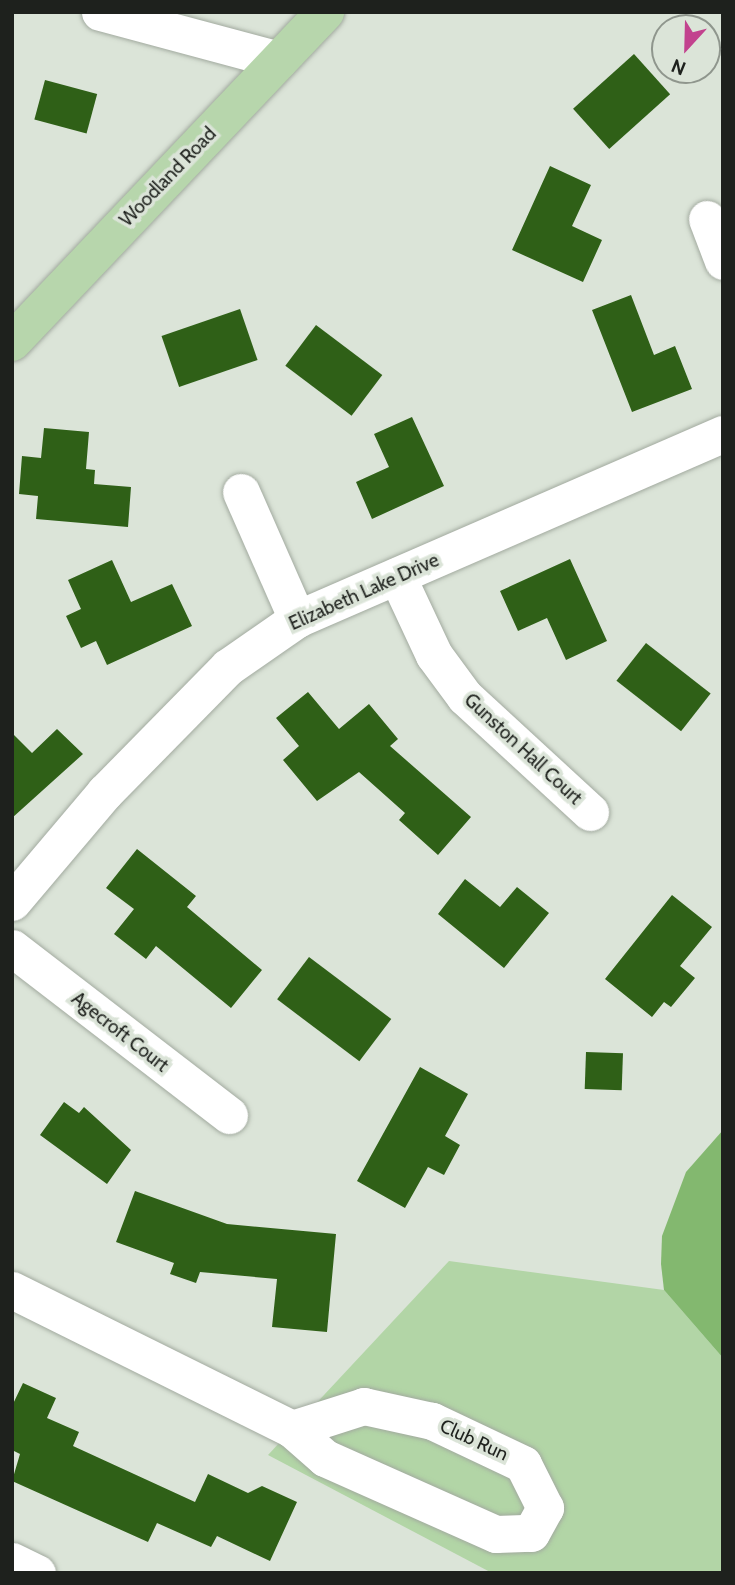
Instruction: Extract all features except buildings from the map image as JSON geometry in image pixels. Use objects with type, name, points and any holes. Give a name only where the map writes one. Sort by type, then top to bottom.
[{"type":"main road","name":"Woodland Road","points":[[12,342],[325,12]]},
{"type":"street","points":[[100,12],[279,60]]},
{"type":"street","points":[[707,219],[723,261]]},
{"type":"street","name":"Elizabeth Lake Drive","points":[[12,902],[105,792],[228,667],[297,619],[723,434]]},
{"type":"street","points":[[242,492],[297,619]]},
{"type":"street","name":"Gunston Hall Court","points":[[397,576],[434,655],[466,697],[590,812]]},
{"type":"street","name":"Agecroft Court","points":[[12,948],[229,1115]]},
{"type":"street","name":"Club Run","points":[[12,1290],[292,1429],[325,1458],[496,1534],[531,1533],[545,1508],[540,1485],[523,1464],[432,1421],[364,1406],[292,1429]]},
{"type":"street","points":[[12,1561],[37,1573]]},
{"type":"shaded area","points":[[723,1130],[723,1358],[664,1290],[661,1264],[662,1236],[686,1172]]},
{"type":"shaded area","points":[[449,1261],[664,1290],[723,1358],[723,1573],[492,1573],[268,1455]]}]
